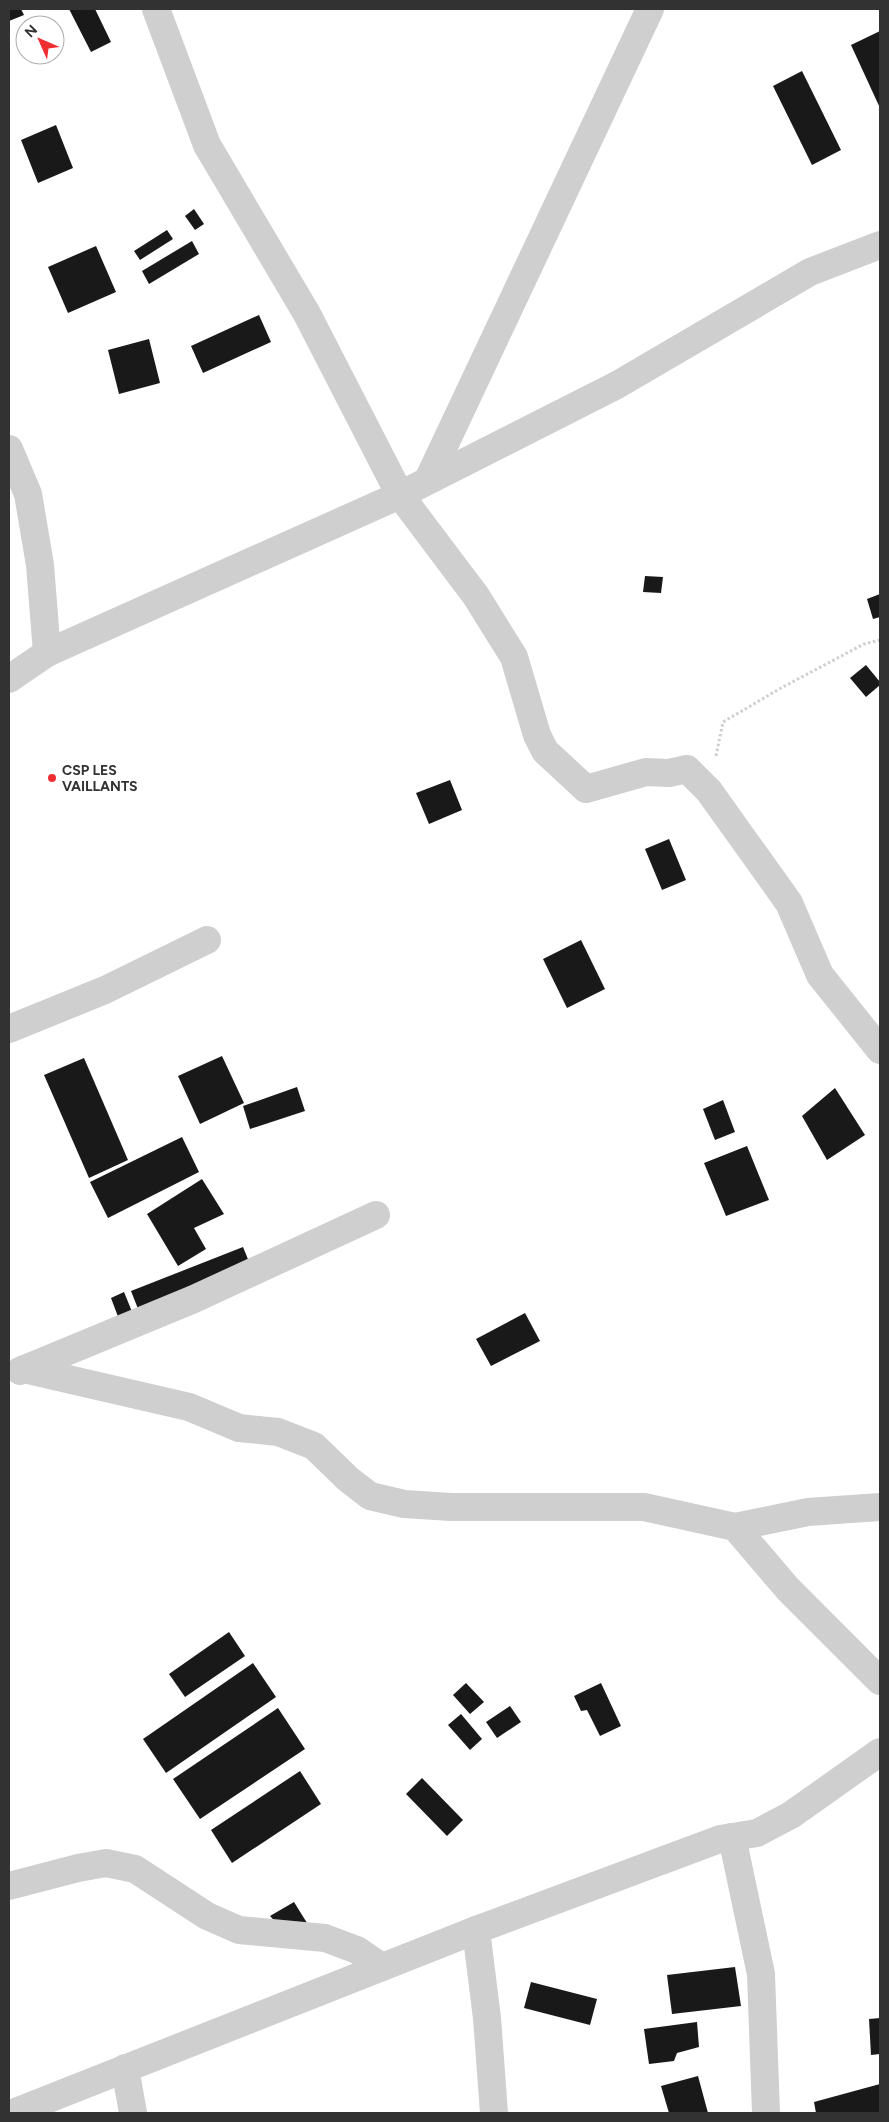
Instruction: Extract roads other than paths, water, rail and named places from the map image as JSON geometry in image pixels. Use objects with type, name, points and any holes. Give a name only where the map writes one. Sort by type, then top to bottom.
[{"type":"street","points":[[156,9],[207,145],[307,314],[400,495],[476,596],[514,657],[537,735],[545,751],[586,790],[646,772],[669,773],[687,769],[709,791],[790,903],[820,974],[880,1050]]},
{"type":"street","points":[[428,480],[650,9]]},
{"type":"street","points":[[9,679],[47,653],[400,495],[617,385],[810,272],[880,245]]},
{"type":"street","points":[[9,449],[28,494],[40,565],[47,653]]},
{"type":"street","points":[[9,1029],[105,990],[207,940]]},
{"type":"street","points":[[16,1372],[194,1299],[376,1215]]},
{"type":"street","points":[[16,1372],[189,1407],[239,1428],[278,1432],[314,1446],[348,1479],[370,1496],[404,1504],[451,1507],[644,1507],[736,1528],[808,1512],[880,1507]]},
{"type":"street","points":[[736,1528],[788,1589],[880,1681]]},
{"type":"street","points":[[13,2113],[476,1930],[710,1843],[758,1833],[791,1815],[880,1752]]},
{"type":"street","points":[[732,1837],[761,1974],[766,2113]]},
{"type":"street","points":[[9,1886],[78,1868],[106,1864],[135,1869],[207,1916],[239,1930],[325,1938],[357,1950],[382,1967]]},
{"type":"street","points":[[476,1930],[487,2018],[494,2113]]},
{"type":"street","points":[[125,2068],[133,2113]]},
{"type":"place","name":"CSP LES VAILLANTS","points":[[52,778]]}]
